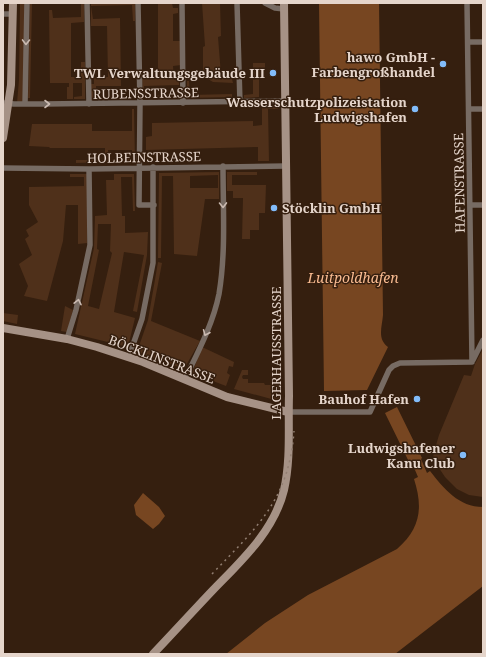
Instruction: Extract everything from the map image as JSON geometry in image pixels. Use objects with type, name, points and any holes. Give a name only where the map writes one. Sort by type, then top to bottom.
[{"type":"street","points":[[3,138],[6,103],[11,85],[13,3]]},
{"type":"street","points":[[25,104],[27,3]]},
{"type":"street","points":[[87,3],[89,104]]},
{"type":"street","points":[[138,3],[140,104],[139,205],[154,204]]},
{"type":"street","points":[[182,3],[183,103]]},
{"type":"street","points":[[237,3],[240,103]]},
{"type":"street","points":[[265,3],[275,8],[284,6]]},
{"type":"street","name":"HAFENSTRASSE","points":[[468,3],[472,362]]},
{"type":"street","name":"LAGERHAUSSTRASSE","points":[[153,654],[251,550],[270,523],[286,482],[289,441],[284,6]]},
{"type":"street","points":[[3,14],[12,14]]},
{"type":"street","points":[[468,42],[483,42]]},
{"type":"street","name":"RUBENSSTRASSE","points":[[6,103],[140,104],[285,101]]},
{"type":"street","points":[[469,109],[483,109]]},
{"type":"street","points":[[185,379],[211,320],[218,295],[224,257],[223,166]]},
{"type":"street","name":"HOLBEINSTRASSE","points":[[3,168],[89,169],[139,167],[286,166]]},
{"type":"street","points":[[129,356],[142,319],[153,263],[153,167]]},
{"type":"street","points":[[67,339],[76,310],[90,245],[89,169]]},
{"type":"street","points":[[470,205],[483,205]]},
{"type":"street","name":"BÖCKLINSTRASSE","points":[[3,328],[67,339],[129,356],[235,399],[288,412]]},
{"type":"street","points":[[288,412],[370,412],[389,370],[393,366],[400,364],[472,362],[483,340]]},
{"type":"shaded area","points":[[30,3],[32,3],[30,98],[28,98]]},
{"type":"shaded area","points":[[91,3],[135,3],[135,21],[133,21],[132,5],[91,6]]},
{"type":"shaded area","points":[[158,3],[172,3],[173,8],[178,8],[178,13],[173,14],[173,41],[180,41],[181,65],[173,66],[174,80],[179,80],[179,85],[144,86],[144,96],[179,95],[179,97],[143,98],[142,76],[158,75]]},
{"type":"shaded area","points":[[202,3],[220,3],[221,36],[218,37],[221,75],[226,76],[226,79],[232,79],[233,83],[213,82],[203,76],[203,47],[205,46]]},
{"type":"shaded area","points":[[20,4],[25,4],[23,103],[17,103],[19,80]]},
{"type":"shaded area","points":[[81,4],[84,4],[84,22],[71,23],[71,77],[81,77],[81,62],[85,62],[85,99],[74,99],[74,97],[82,96],[82,83],[73,83],[73,99],[67,99],[67,87],[69,87],[69,83],[50,83],[49,10],[52,10],[53,18],[81,17]]},
{"type":"shaded area","points":[[91,6],[93,19],[120,18],[121,86],[96,86],[96,90],[94,91],[94,100],[91,100],[91,84],[94,84],[94,78],[108,77],[107,26],[91,26]]},
{"type":"shaded area","points":[[253,63],[265,63],[265,77],[259,78],[259,97],[244,98],[244,95],[253,94]]},
{"type":"shaded area","points":[[187,81],[189,81],[190,95],[232,94],[232,97],[187,98]]},
{"type":"shaded area","points":[[262,105],[278,105],[278,109],[268,109],[269,161],[258,161],[258,147],[146,150],[146,137],[152,136],[152,123],[253,121],[253,126],[262,125]]},
{"type":"shaded area","points":[[132,109],[134,109],[135,162],[125,162],[125,159],[132,159],[132,150],[108,150],[108,162],[76,163],[76,160],[105,160],[105,148],[50,148],[29,146],[32,124],[92,124],[92,131],[132,131]]},
{"type":"shaded area","points":[[219,172],[219,199],[205,199],[197,256],[174,254],[173,176],[162,176],[161,258],[158,258],[159,173]],"holes":[[[218,175],[218,188],[190,188],[190,176]]]},
{"type":"shaded area","points":[[227,172],[257,172],[257,175],[232,175],[232,185],[266,185],[265,213],[259,213],[259,230],[250,230],[250,239],[242,239],[243,198],[233,198],[233,191],[227,191]]},
{"type":"shaded area","points":[[70,174],[87,174],[87,243],[78,244],[78,205],[66,205],[63,241],[47,301],[24,296],[28,286],[19,264],[32,255],[25,239],[29,236],[26,230],[38,222],[29,205],[29,187],[84,186],[84,177],[70,177]]},
{"type":"shaded area","points":[[114,174],[134,174],[135,211],[133,211],[132,177],[121,177],[122,216],[125,216],[125,233],[148,232],[147,255],[137,312],[133,311],[144,255],[124,252],[114,312],[135,318],[128,347],[75,334],[94,248],[95,216],[107,215],[106,180],[114,180]],"holes":[[[98,224],[111,224],[110,251],[112,253],[99,309],[88,306],[99,250],[97,249]]]},
{"type":"shaded area","points":[[158,262],[162,263],[151,321],[200,341],[184,369],[137,352],[148,320]]},
{"type":"shaded area","points":[[65,306],[73,310],[67,332],[61,331]]},
{"type":"shaded area","points":[[3,313],[18,315],[17,324],[3,321]]},
{"type":"shaded area","points":[[202,347],[234,362],[233,367],[229,366],[227,373],[230,375],[226,386],[192,373]]},
{"type":"shaded area","points":[[483,349],[483,497],[469,495],[457,489],[445,477],[433,459],[439,435],[464,375],[471,376],[475,364]]},
{"type":"shaded area","points":[[242,370],[248,370],[248,375],[243,375],[242,377],[243,379],[248,379],[248,383],[264,383],[265,385],[277,385],[278,371],[281,371],[281,400],[275,400],[234,389]]},
{"type":"water","name":"Luitpoldhafen","points":[[319,3],[379,3],[383,315],[381,337],[388,347],[367,390],[324,391]]},
{"type":"water","points":[[397,407],[422,458],[421,459],[427,473],[430,471],[453,496],[459,500],[467,504],[483,507],[483,586],[395,654],[226,654],[265,623],[308,595],[397,549],[411,533],[418,517],[419,499],[414,479],[418,477],[385,413]]},
{"type":"water","points":[[143,493],[159,507],[165,516],[153,529],[136,515],[134,505]]},
{"type":"railway","points":[[212,574],[243,542],[268,511],[278,494],[291,455],[294,431]]},
{"type":"place","name":"hawo GmbH - Farbengroßhandel","points":[[443,64]]},
{"type":"place","name":"TWL Verwaltungsgebäude III","points":[[273,73]]},
{"type":"place","name":"Wasserschutzpolizeistation Ludwigshafen","points":[[415,109]]},
{"type":"place","name":"Stöcklin GmbH","points":[[274,208]]},
{"type":"place","name":"Bauhof Hafen","points":[[417,399]]},
{"type":"place","name":"Ludwigshafener Kanu Club","points":[[463,455]]}]
